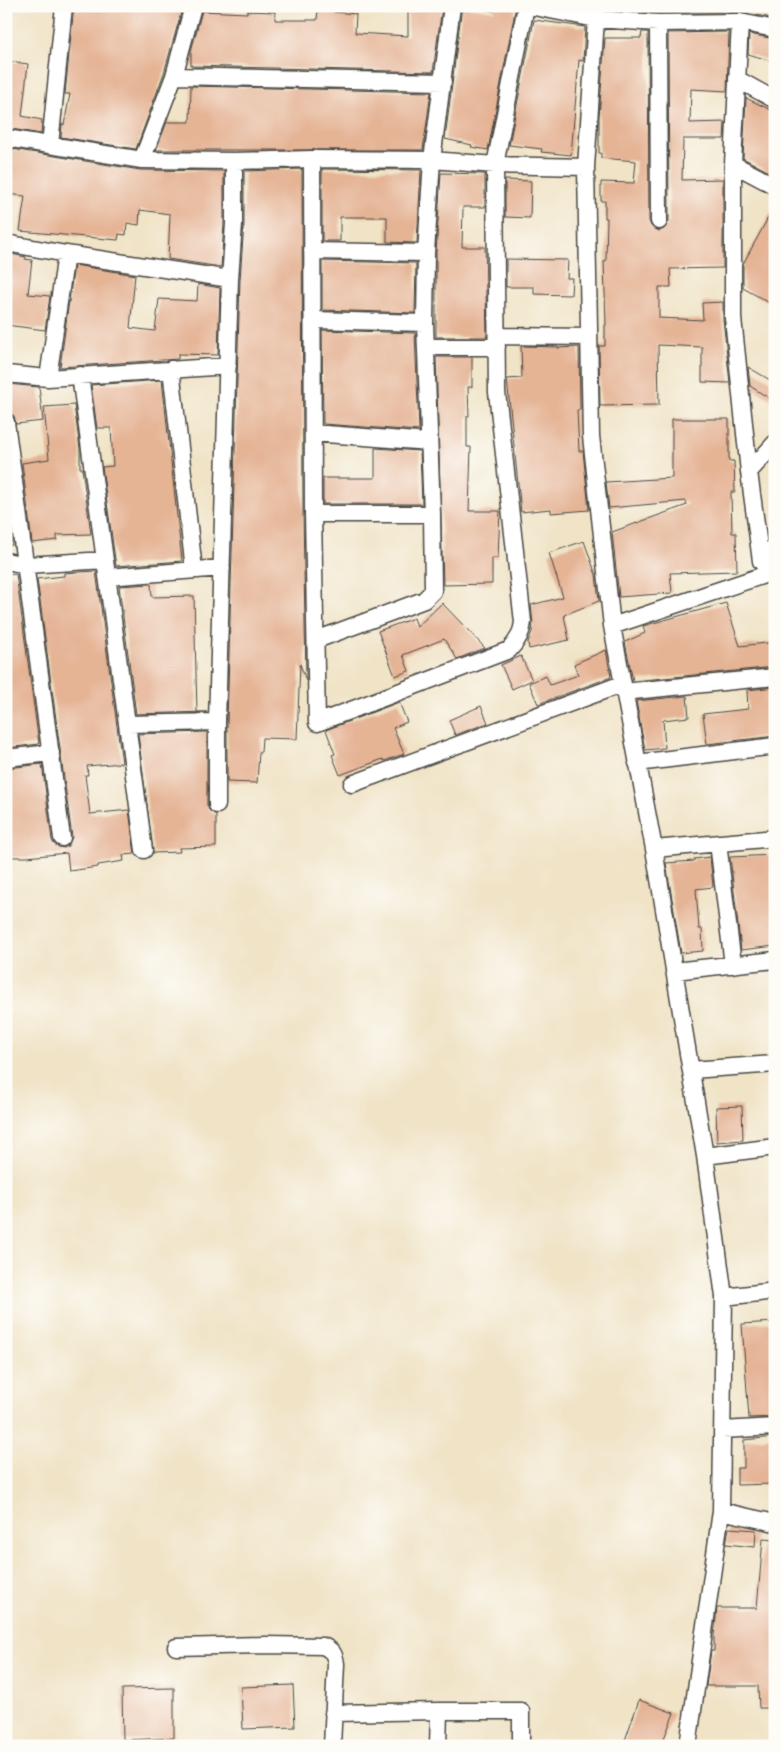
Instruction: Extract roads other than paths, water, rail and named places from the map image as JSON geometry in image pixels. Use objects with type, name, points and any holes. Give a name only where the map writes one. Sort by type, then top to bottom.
[{"type":"street","points":[[50,145],[64,6]]},
{"type":"street","points":[[142,160],[174,76],[193,6]]},
{"type":"street","points":[[316,640],[424,600],[433,591],[425,324],[426,253],[432,160],[452,6]]},
{"type":"street","points":[[312,159],[313,514],[317,723],[509,650],[522,632],[523,622],[497,392],[495,165],[527,6],[597,12],[658,23],[740,22],[775,29]]},
{"type":"street","points":[[597,12],[586,166],[591,436],[612,626],[622,688],[654,849],[691,1070],[724,1297],[721,1511],[688,1746]]},
{"type":"street","points":[[740,22],[733,164],[733,318],[749,472],[768,570]]},
{"type":"street","points":[[658,23],[659,221]]},
{"type":"street","points":[[174,76],[442,82]]},
{"type":"street","points":[[737,79],[775,100]]},
{"type":"street","points":[[6,138],[142,160],[432,160],[495,165],[586,166]]},
{"type":"street","points":[[217,805],[217,722],[230,279],[234,224],[234,161]]},
{"type":"street","points":[[733,164],[775,186]]},
{"type":"street","points":[[6,243],[230,279]]},
{"type":"street","points":[[312,252],[426,253]]},
{"type":"street","points":[[48,378],[66,254]]},
{"type":"street","points":[[313,320],[425,324]]},
{"type":"street","points":[[426,347],[497,341],[589,337]]},
{"type":"street","points":[[6,374],[48,378],[228,366]]},
{"type":"street","points":[[171,369],[194,570]]},
{"type":"street","points":[[80,375],[144,850]]},
{"type":"street","points":[[6,422],[62,838]]},
{"type":"street","points":[[313,433],[429,442]]},
{"type":"street","points":[[749,472],[775,442]]},
{"type":"street","points":[[313,514],[432,514]]},
{"type":"street","points":[[768,570],[775,546]]},
{"type":"street","points":[[6,562],[26,565],[105,560]]},
{"type":"street","points":[[107,577],[222,568]]},
{"type":"street","points":[[612,626],[768,570]]},
{"type":"street","points":[[352,784],[622,688],[775,677]]},
{"type":"street","points":[[127,724],[217,722]]},
{"type":"street","points":[[637,762],[775,746]]},
{"type":"street","points":[[6,758],[50,753]]},
{"type":"street","points":[[654,849],[775,838]]},
{"type":"street","points":[[718,843],[733,965]]},
{"type":"street","points":[[674,971],[775,960]]},
{"type":"street","points":[[691,1070],[775,1064]]},
{"type":"street","points":[[705,1156],[775,1148]]},
{"type":"street","points":[[724,1297],[775,1291]]},
{"type":"street","points":[[722,1430],[775,1427]]},
{"type":"street","points":[[721,1511],[775,1523]]},
{"type":"street","points":[[176,1648],[266,1645],[323,1646],[330,1649],[335,1655],[332,1746]]},
{"type":"street","points":[[438,1746],[439,1711]]},
{"type":"street","points":[[333,1714],[522,1711],[521,1746]]}]
